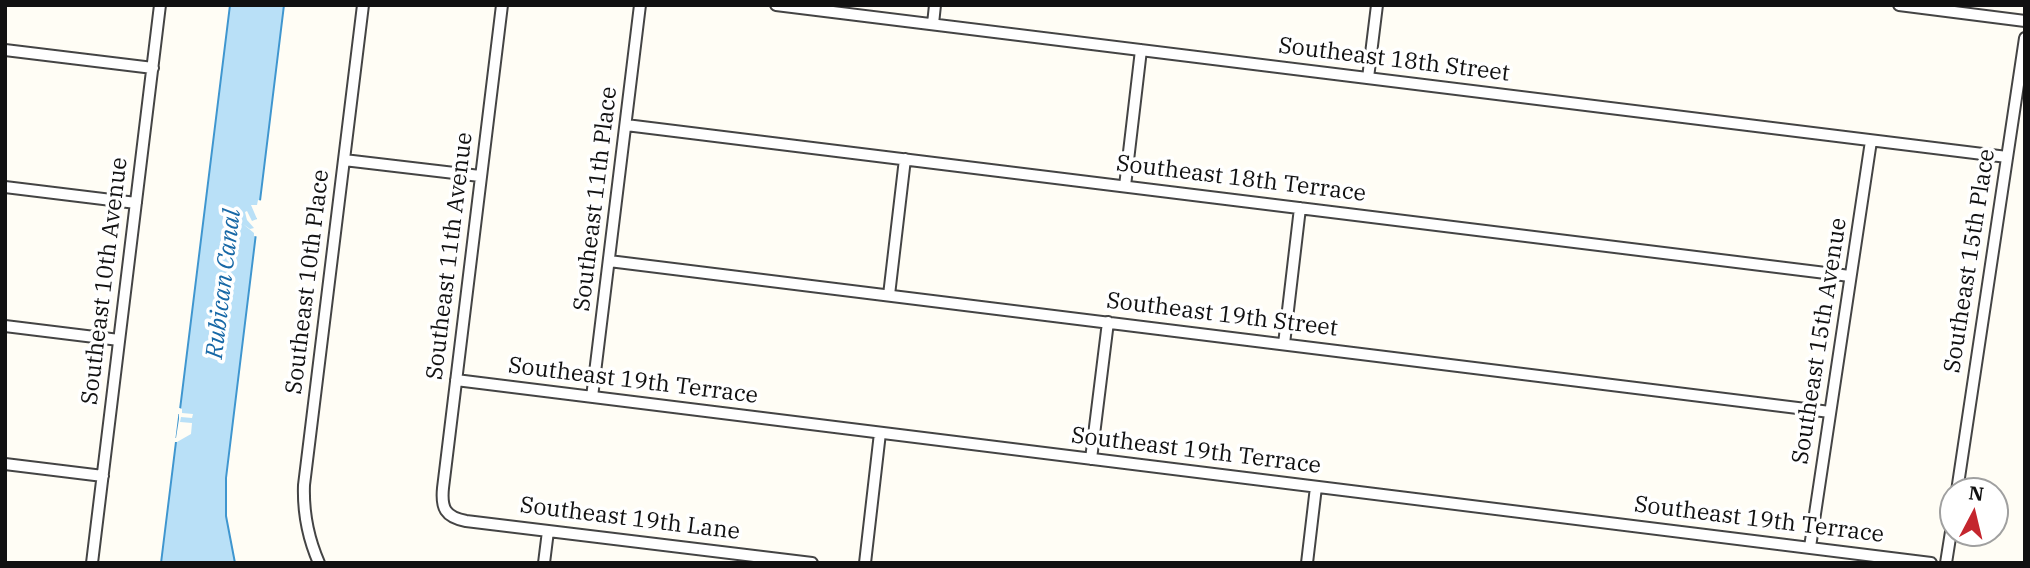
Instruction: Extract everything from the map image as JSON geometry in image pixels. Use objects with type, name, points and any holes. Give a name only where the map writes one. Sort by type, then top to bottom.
[{"type":"street","name":"Southeast 10th Avenue","points":[[92,563],[160,5]]},
{"type":"street","name":"Southeast 10th Place","points":[[318,563],[307,530],[304,495],[363,5]]},
{"type":"street","name":"Southeast 11th Avenue","points":[[446,511],[442,492],[502,5]]},
{"type":"street","name":"Southeast 11th Place","points":[[592,397],[640,5]]},
{"type":"street","name":"Southeast 18th Street","points":[[776,5],[2007,157]]},
{"type":"street","points":[[933,24],[935,5]]},
{"type":"street","points":[[1368,78],[1377,5]]},
{"type":"street","points":[[1899,5],[2025,21]]},
{"type":"street","name":"Southeast 15th Place","points":[[1959,477],[2025,38]]},
{"type":"street","points":[[5,50],[153,68]]},
{"type":"street","points":[[1125,186],[1141,50]]},
{"type":"street","name":"Southeast 18th Terrace","points":[[626,125],[1850,276]]},
{"type":"street","name":"Southeast 15th Avenue","points":[[1810,547],[1871,141]]},
{"type":"street","points":[[889,295],[905,159]]},
{"type":"street","points":[[344,160],[481,176]]},
{"type":"street","points":[[5,187],[136,203]]},
{"type":"street","points":[[1284,344],[1300,208]]},
{"type":"street","name":"Southeast 19th Street","points":[[609,261],[1830,412]]},
{"type":"street","points":[[1091,459],[1108,322]]},
{"type":"street","points":[[5,326],[119,340]]},
{"type":"street","name":"Southeast 19th Terrace","points":[[456,380],[1931,563]]},
{"type":"street","points":[[865,563],[880,433]]},
{"type":"street","points":[[5,464],[103,475]]},
{"type":"street","points":[[1307,563],[1316,487]]},
{"type":"street","name":"Southeast 19th Lane","points":[[446,511],[458,519],[812,563]]},
{"type":"street","points":[[544,563],[548,531]]},
{"type":"water","name":"Rubican Canal","points":[[230,5],[284,5],[226,478],[226,516],[235,563],[161,563]]},
{"type":"pier","points":[[258,200],[264,201],[260,237],[254,236],[243,224],[250,229],[254,228],[247,220],[245,212],[247,211],[252,221],[257,219],[251,205],[257,205]]},
{"type":"pier","points":[[177,407],[182,409],[182,413],[193,414],[192,418],[181,417],[180,422],[192,423],[191,434],[173,442],[179,419],[179,414],[176,414]]}]
